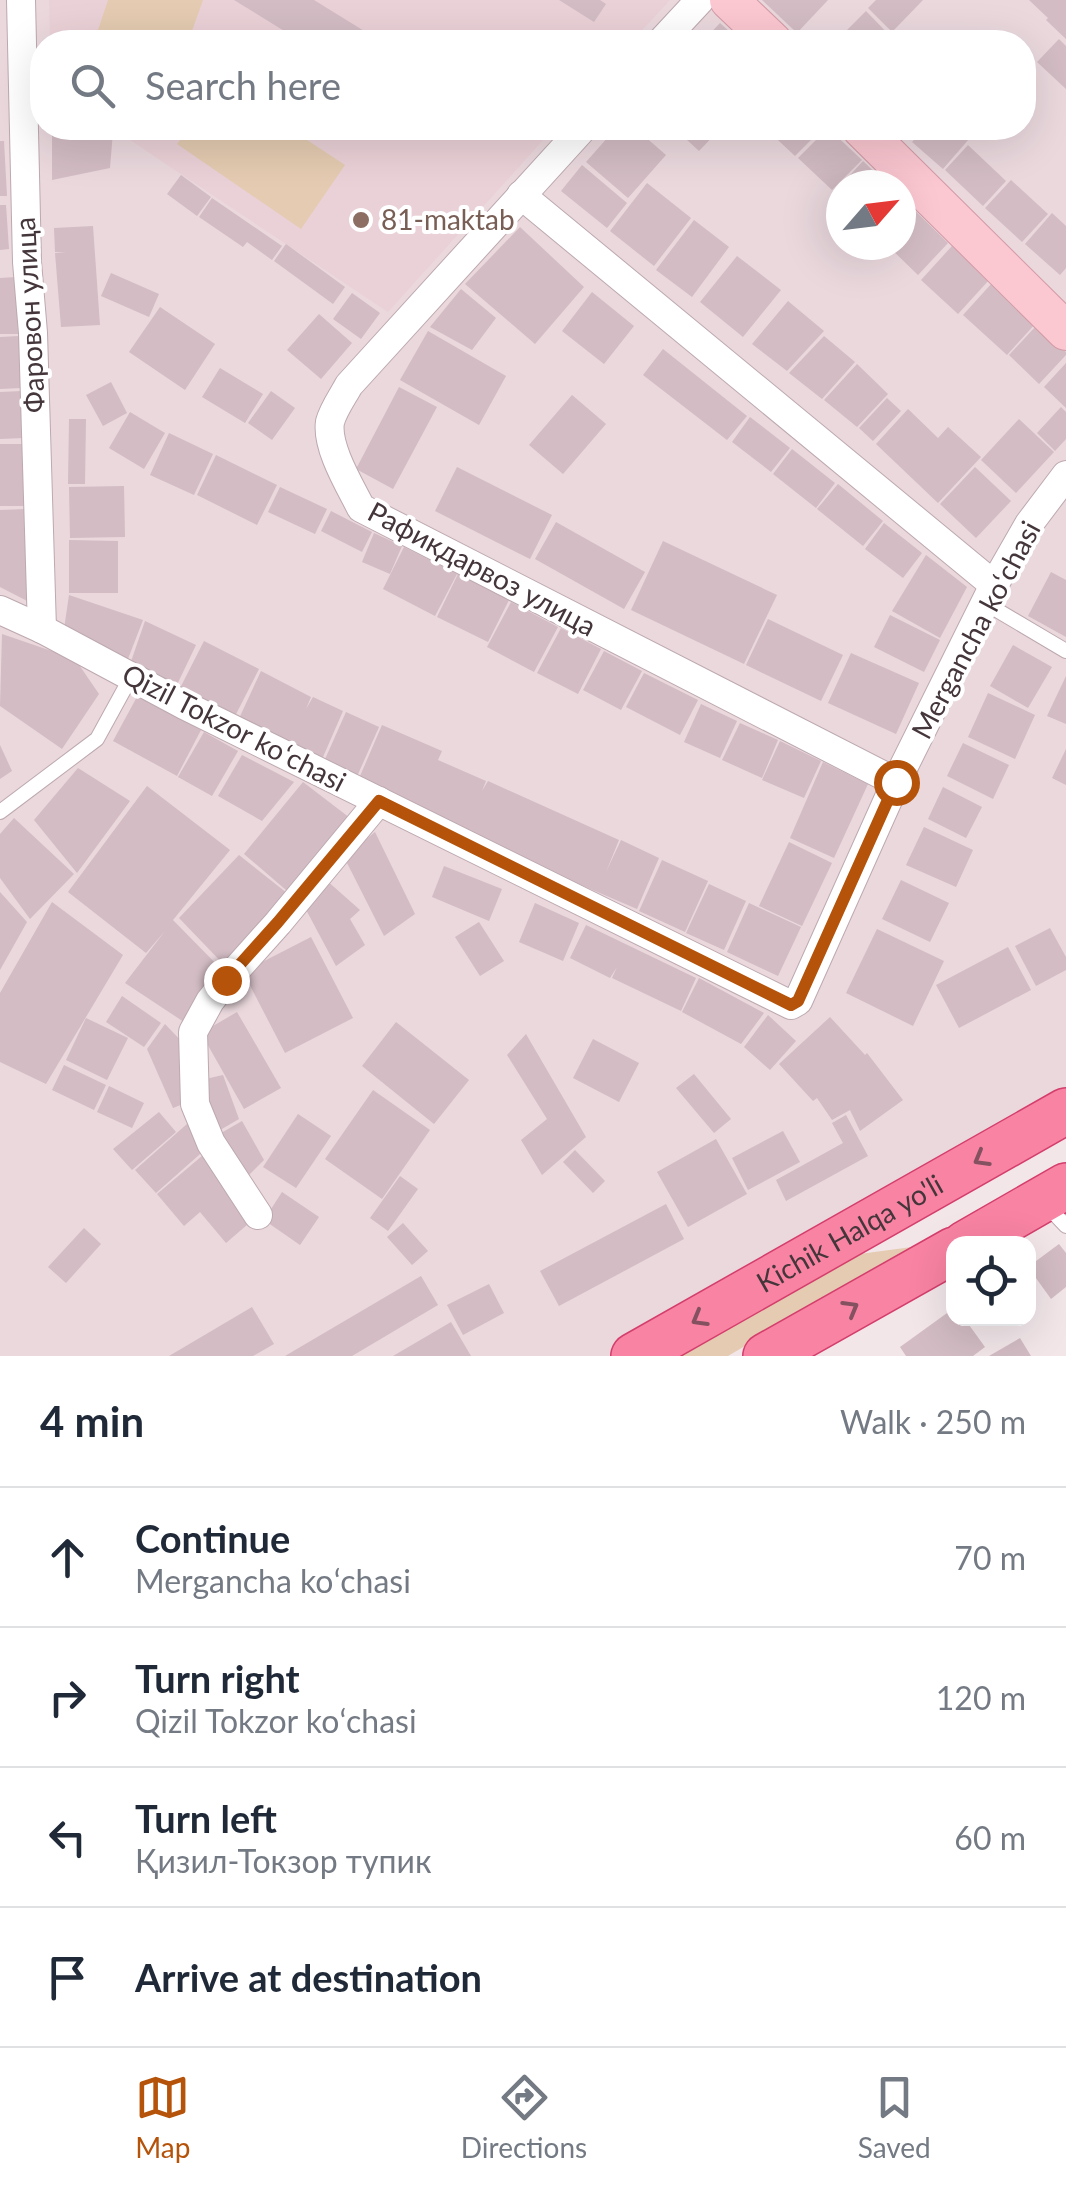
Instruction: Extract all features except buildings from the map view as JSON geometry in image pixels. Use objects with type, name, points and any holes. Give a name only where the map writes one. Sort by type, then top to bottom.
[{"type":"highway","name":"Kichik Halqa yo'li","points":[[634,1356],[1066,1110]]},
{"type":"highway","points":[[920,1194],[947,1236]]},
{"type":"highway","points":[[985,1236],[1058,1204]]},
{"type":"highway","points":[[766,1356],[946,1255]]},
{"type":"main road","points":[[729,0],[760,30]]},
{"type":"main road","points":[[873,140],[1066,331]]},
{"type":"street","name":"Фаровон улица","points":[[21,0],[13,263],[33,333],[42,630]]},
{"type":"street","points":[[672,30],[700,0]]},
{"type":"street","name":"Рафикдарвоз улица","points":[[571,140],[398,328],[342,397],[330,422],[331,442],[361,508],[896,782]]},
{"type":"street","points":[[520,195],[989,594]]},
{"type":"street","name":"Mergancha koʻchasi","points":[[791,1005],[798,1001],[896,782],[989,594],[1029,524],[1066,475]]},
{"type":"street","name":"Qizil Tokzor koʻchasi","points":[[0,610],[791,1005]]},
{"type":"street","points":[[258,1214],[211,1143],[195,1104],[193,1032],[226,980],[379,801]]},
{"type":"lane","points":[[989,594],[1066,650]]},
{"type":"lane","points":[[0,812],[98,739],[131,677]]},
{"type":"shaded area","points":[[0,0],[1066,0],[1066,1111],[634,1356],[0,1356]]},
{"type":"shaded area","points":[[49,0],[670,0],[642,30],[50,30]]},
{"type":"shaded area","points":[[108,0],[203,0],[192,30],[98,30]]},
{"type":"shaded area","name":"81-maktab","points":[[130,140],[543,140],[388,312]]},
{"type":"shaded area","points":[[180,140],[307,140],[345,165],[301,229],[177,144]]},
{"type":"shaded area","points":[[912,1247],[728,1356],[673,1356],[837,1257]]},
{"type":"place","name":"81-maktab","points":[[361,220]]},
{"type":"route","points":[[226,980],[379,801],[791,1005],[798,1001],[896,782]]}]
